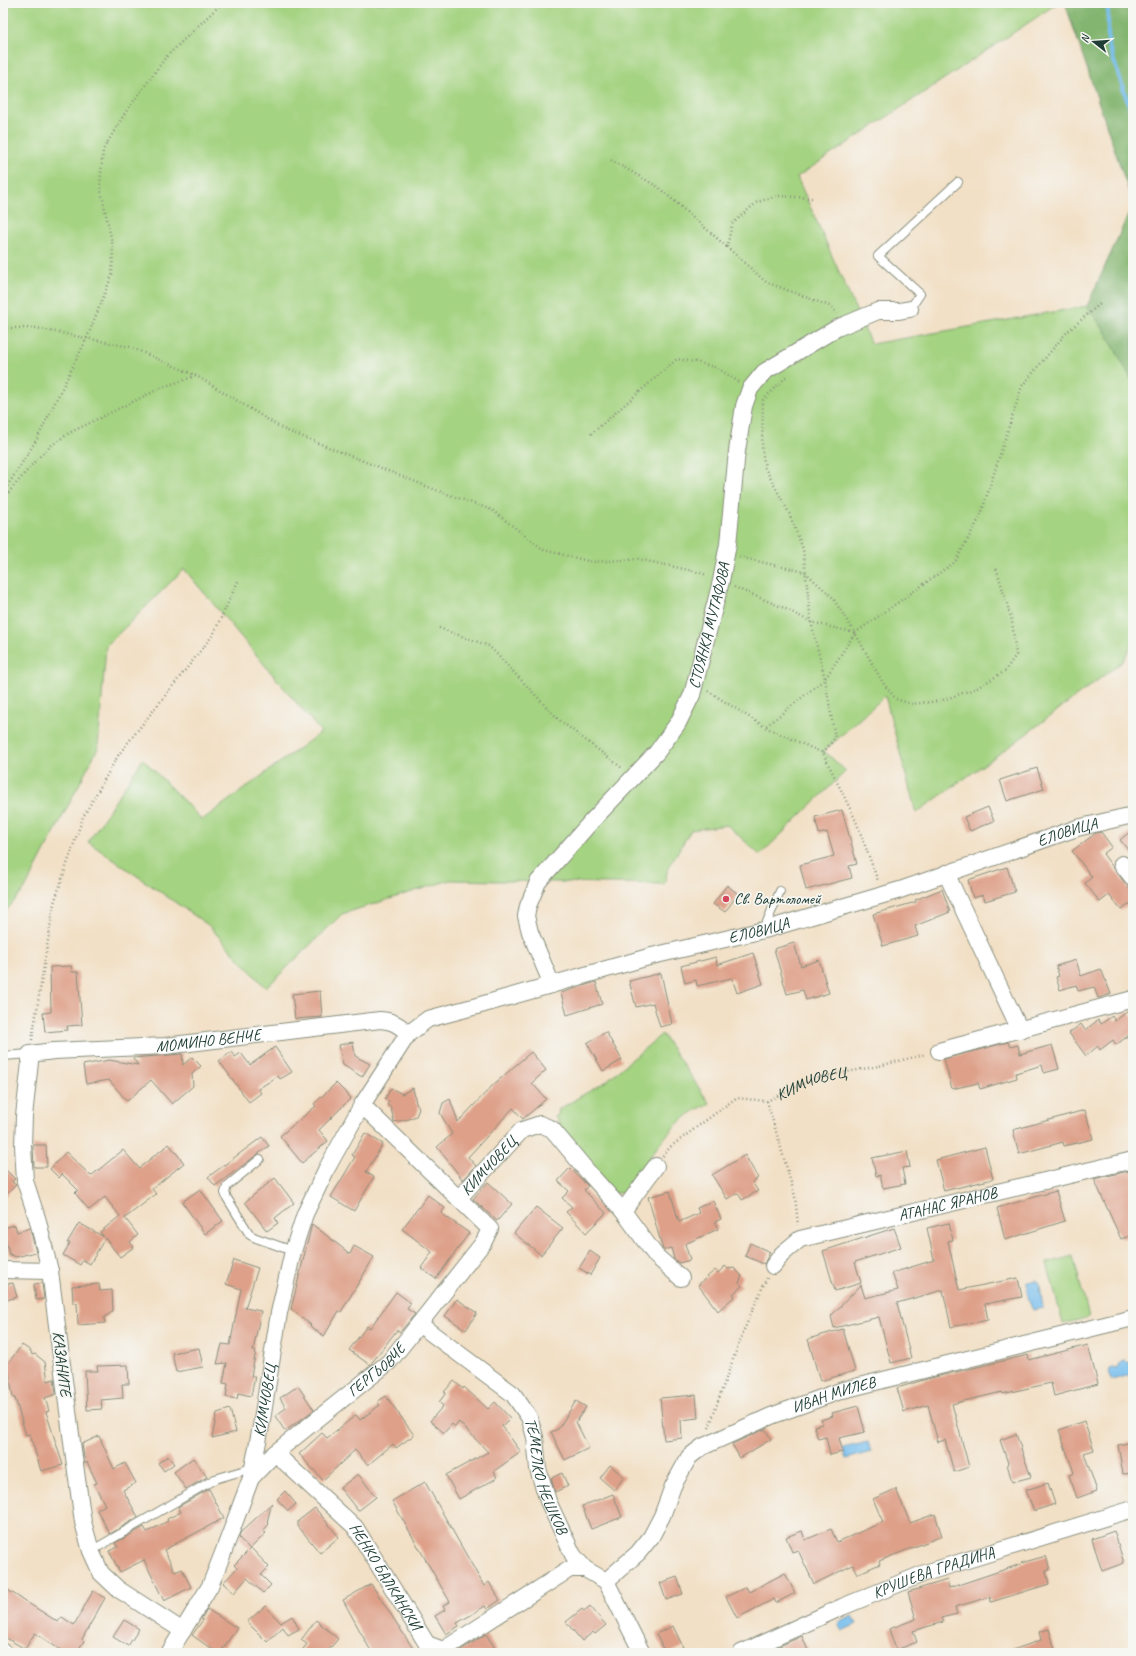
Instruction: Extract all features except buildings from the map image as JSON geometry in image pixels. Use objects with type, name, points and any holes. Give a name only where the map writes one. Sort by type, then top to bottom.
[{"type":"street","name":"СТОЯНКА МУТАФОВА","points":[[552,985],[530,932],[526,916],[531,896],[538,882],[590,823],[657,752],[678,723],[692,695],[721,582],[728,544],[736,451],[744,406],[750,389],[764,372],[837,328],[878,311],[899,311],[910,309]]},
{"type":"street","name":"ЕЛОВИЦА","points":[[408,1034],[428,1019],[652,956],[764,930],[900,890],[1077,828],[1133,815]]},
{"type":"street","points":[[1122,864],[1133,878]]},
{"type":"street","points":[[946,874],[1020,1030]]},
{"type":"street","points":[[939,1051],[1133,999]]},
{"type":"street","name":"МОМИНО ВЕНЧЕ","points":[[30,1054],[54,1051],[165,1046],[380,1020],[392,1021],[401,1026],[408,1034]]},
{"type":"street","points":[[362,1105],[408,1034]]},
{"type":"street","name":"КАЗАНИТЕ","points":[[30,1054],[24,1116],[25,1181],[38,1221],[50,1271],[83,1522],[91,1551],[101,1573],[118,1589],[183,1631]]},
{"type":"street","name":"КИМЧОВЕЦ","points":[[169,1653],[210,1586],[252,1473],[279,1313],[293,1251],[305,1214],[326,1168],[362,1105],[459,1198],[522,1130],[540,1124],[552,1129],[623,1211],[656,1256],[681,1278]]},
{"type":"street","name":"АТАНАС ЯРАНОВ","points":[[773,1266],[782,1254],[800,1239],[1133,1160]]},
{"type":"street","points":[[623,1211],[656,1166]]},
{"type":"street","name":"ГЕРГЬОВЧЕ","points":[[252,1473],[389,1362],[483,1243],[490,1229],[459,1198]]},
{"type":"street","points":[[3,1270],[50,1271]]},
{"type":"street","name":"ИВАН МИЛЕВ","points":[[606,1581],[638,1553],[650,1537],[662,1516],[673,1486],[689,1457],[702,1447],[771,1416],[844,1390],[1133,1318]]},
{"type":"street","name":"ТЕМЕЛКО НЕШКОВ","points":[[419,1324],[513,1394],[529,1418],[534,1437],[538,1469],[548,1501],[573,1555],[585,1570],[606,1581]]},
{"type":"street","name":"НЕНКО БАЛКАНСКИ","points":[[275,1453],[355,1528],[427,1644],[443,1650],[570,1569],[585,1570]]},
{"type":"street","name":"КРУШЕВА ГРАДИНА","points":[[741,1653],[842,1607],[924,1573],[1133,1509]]},
{"type":"street","points":[[606,1581],[642,1653]]},
{"type":"lane","points":[[910,309],[920,294],[878,256],[958,182]]},
{"type":"lane","points":[[764,930],[780,891]]},
{"type":"lane","name":"МОМИНО ВЕНЧЕ","points":[[3,1056],[30,1054]]},
{"type":"lane","points":[[260,1159],[227,1186],[225,1193],[250,1234],[256,1238],[293,1251]]},
{"type":"lane","points":[[91,1551],[215,1479],[252,1473]]},
{"type":"path","points":[[3,493],[37,439],[87,338],[112,275],[113,247],[100,186],[103,150],[125,113],[166,57],[222,3]]},
{"type":"path","points":[[611,160],[658,187],[766,282],[832,307],[840,318],[837,328]]},
{"type":"path","points":[[727,247],[732,224],[757,202],[778,196],[812,198]]},
{"type":"path","points":[[765,727],[824,679],[855,633],[955,562],[980,517],[1022,386],[1067,332],[1101,303]]},
{"type":"path","points":[[3,328],[36,328],[130,347],[197,376],[283,429],[436,490],[492,510],[544,550],[592,562],[638,559],[698,572],[784,608],[811,622],[855,633]]},
{"type":"path","points":[[591,434],[677,359],[696,362],[717,368],[750,389],[763,413]]},
{"type":"path","points":[[789,374],[763,400],[762,449],[765,468],[789,514],[803,549],[811,622],[835,738],[823,753]]},
{"type":"path","points":[[3,499],[37,459],[52,445],[69,433],[163,387],[197,376]]},
{"type":"path","points":[[726,555],[805,572],[832,597],[855,633],[883,683],[896,699],[911,704],[940,701],[977,688],[1005,671],[1016,656],[1012,621],[996,567]]},
{"type":"path","points":[[30,1054],[54,903],[82,817],[119,754],[213,635],[238,581]]},
{"type":"path","points":[[439,628],[489,646],[558,719],[634,776]]},
{"type":"path","points":[[696,684],[765,727],[823,753],[856,821],[883,895]]},
{"type":"path","name":"КИМЧОВЕЦ","points":[[656,1166],[670,1147],[736,1098],[767,1101],[815,1078],[879,1066],[939,1051]]},
{"type":"path","points":[[767,1101],[795,1196],[800,1239]]},
{"type":"path","points":[[702,1447],[730,1364],[752,1308],[773,1266]]},
{"type":"green space","points":[[3,3],[1058,3],[797,177],[871,344],[1087,306],[1105,331],[1133,382],[1133,643],[1123,661],[1017,741],[916,813],[885,696],[824,751],[846,771],[760,855],[727,825],[691,830],[669,866],[664,884],[450,880],[342,914],[266,988],[208,925],[88,842],[143,759],[202,820],[321,732],[184,569],[106,646],[98,748],[25,889],[3,914]]},
{"type":"green space","points":[[1065,3],[1133,3],[1133,204]]},
{"type":"green space","points":[[1133,204],[1133,382],[1105,331],[1087,306]]},
{"type":"green space","points":[[662,1034],[710,1104],[696,1110],[683,1119],[661,1142],[622,1193],[613,1193],[558,1127],[560,1125],[555,1117],[558,1115],[559,1109],[605,1082]]},
{"type":"green space","points":[[1073,1256],[1089,1317],[1063,1324],[1047,1263]]},
{"type":"water","points":[[1037,1280],[1040,1286],[1043,1308],[1033,1310],[1028,1296],[1027,1282]]},
{"type":"water","points":[[1124,1361],[1133,1364],[1133,1374],[1112,1380],[1109,1375],[1110,1369],[1117,1369],[1121,1362]]},
{"type":"water","points":[[868,1442],[871,1452],[846,1459],[843,1448]]},
{"type":"water","points":[[853,1616],[857,1624],[842,1631],[838,1623]]},
{"type":"waterway","points":[[1108,3],[1108,44],[1133,117]]},
{"type":"place","name":"Св. Вартоломей","points":[[726,899]]}]
